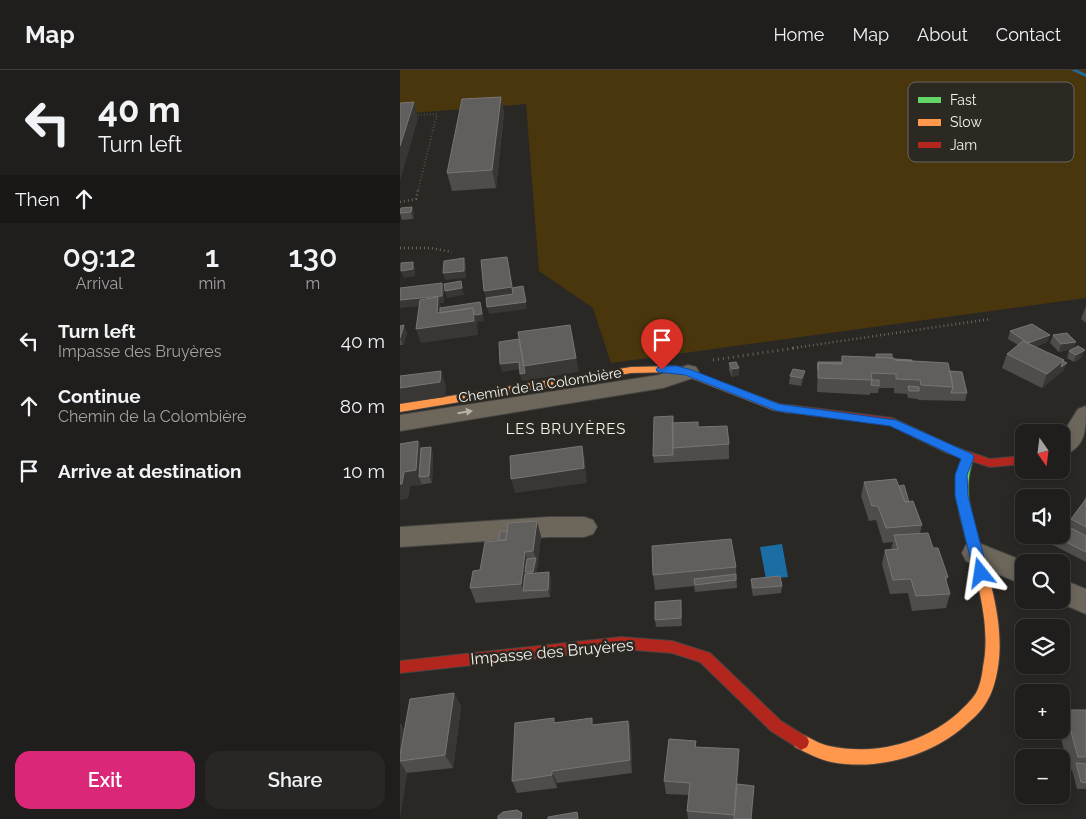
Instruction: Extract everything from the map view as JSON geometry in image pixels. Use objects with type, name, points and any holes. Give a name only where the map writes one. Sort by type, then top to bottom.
[{"type":"street","name":"Chemin de la Colombière","points":[[400,408],[631,370],[677,369],[688,372]]},
{"type":"street","name":"Chemin de la Colombière","points":[[400,423],[663,380],[688,372]]},
{"type":"street","points":[[688,372],[777,407],[892,422],[968,457],[990,463],[1015,461]]},
{"type":"street","points":[[1070,442],[1086,414]]},
{"type":"street","name":"Impasse des Bruyères","points":[[400,667],[621,643],[672,647],[705,657],[776,726],[805,745],[839,756],[859,757],[893,753],[924,745],[954,725],[980,700],[991,666],[992,634],[976,553],[962,496],[961,475],[968,457]]},
{"type":"street","points":[[400,537],[584,526]]},
{"type":"street","points":[[976,553],[1015,570]]},
{"type":"street","points":[[1070,595],[1086,602]]},
{"type":"path","points":[[400,202],[416,199],[437,114],[409,116]]},
{"type":"path","points":[[400,248],[431,248],[452,252]]},
{"type":"path","points":[[688,372],[717,358],[991,319]]},
{"type":"shaded area","points":[[400,70],[1086,70],[1086,298],[611,363],[593,308],[539,271],[526,104],[400,114]]},
{"type":"water","points":[[782,544],[788,577],[766,579],[760,547]]},
{"type":"building","points":[[501,97],[492,170],[447,173],[462,99]]},
{"type":"building","points":[[414,102],[400,146],[400,103]]},
{"type":"building","points":[[412,207],[411,212],[400,213],[401,208]]},
{"type":"building","points":[[507,257],[512,287],[484,291],[481,260]]},
{"type":"building","points":[[464,258],[464,271],[443,273],[444,261]]},
{"type":"building","points":[[413,262],[413,269],[401,271],[401,263]]},
{"type":"building","points":[[461,281],[462,288],[445,291],[444,284]]},
{"type":"building","points":[[442,283],[442,296],[400,300],[400,288]]},
{"type":"building","points":[[523,286],[526,302],[487,307],[486,298],[513,294],[512,288]]},
{"type":"building","points":[[438,297],[437,313],[473,308],[474,321],[416,329],[420,300]]},
{"type":"building","points":[[480,302],[482,314],[475,315],[473,308],[440,313],[440,308]]},
{"type":"building","points":[[1032,324],[1050,335],[1028,343],[1010,331]]},
{"type":"building","points":[[404,325],[400,338],[400,326]]},
{"type":"building","points":[[570,325],[576,358],[524,366],[518,332]]},
{"type":"building","points":[[1067,333],[1076,342],[1061,344],[1053,335]]},
{"type":"building","points":[[519,339],[525,373],[520,374],[519,362],[500,364],[499,342]]},
{"type":"building","points":[[1023,341],[1064,360],[1047,374],[1007,354]]},
{"type":"building","points":[[1078,346],[1085,350],[1076,355],[1069,351]]},
{"type":"building","points":[[876,354],[892,354],[892,358],[876,357]]},
{"type":"building","points":[[842,356],[948,363],[953,387],[921,385],[920,380],[896,379],[896,374],[871,373],[872,380],[818,378],[818,363],[842,364]]},
{"type":"building","points":[[895,360],[912,360],[912,361]]},
{"type":"building","points":[[736,362],[739,368],[732,369],[729,363]]},
{"type":"building","points":[[841,362],[841,364],[818,363]]},
{"type":"building","points":[[793,369],[805,371],[802,378],[790,376]]},
{"type":"building","points":[[441,371],[440,382],[400,388],[400,376]]},
{"type":"building","points":[[950,371],[962,372],[967,393],[951,393],[953,387]]},
{"type":"building","points":[[872,380],[879,380],[879,386],[871,385]]},
{"type":"building","points":[[908,386],[919,387],[919,391],[909,391]]},
{"type":"building","points":[[673,416],[673,455],[653,456],[654,417]]},
{"type":"building","points":[[698,422],[698,427],[727,426],[729,444],[673,448],[672,423]]},
{"type":"building","points":[[418,441],[416,470],[404,472],[402,484],[400,484],[400,444]]},
{"type":"building","points":[[582,446],[584,468],[511,479],[510,456]]},
{"type":"building","points":[[431,447],[429,476],[419,477],[421,448]]},
{"type":"building","points":[[896,479],[905,502],[913,501],[922,525],[886,528],[878,506],[872,506],[864,482]]},
{"type":"building","points":[[904,485],[909,502],[905,502],[899,486]]},
{"type":"building","points":[[1086,499],[1086,527],[1071,519]]},
{"type":"building","points":[[537,521],[533,551],[525,552],[521,584],[470,588],[473,571],[480,570],[485,542],[506,540],[508,523]]},
{"type":"building","points":[[1070,528],[1086,536],[1086,552],[1070,544]]},
{"type":"building","points":[[500,531],[507,531],[506,540],[499,540]]},
{"type":"building","points":[[928,533],[933,548],[938,548],[948,577],[945,577],[950,594],[916,596],[911,579],[893,580],[885,550],[898,549],[894,535]]},
{"type":"building","points":[[731,539],[736,567],[653,575],[652,546]]},
{"type":"building","points":[[536,558],[533,572],[525,572],[527,559]]},
{"type":"building","points":[[549,572],[548,590],[523,591],[525,574]]},
{"type":"building","points":[[736,574],[736,580],[695,585],[694,579]]},
{"type":"building","points":[[780,576],[782,586],[753,588],[751,579]]},
{"type":"building","points":[[681,600],[681,618],[655,620],[655,602]]},
{"type":"building","points":[[454,693],[445,755],[400,761],[410,699]]},
{"type":"building","points":[[1070,710],[1086,710],[1086,757],[1078,757],[1070,728]]},
{"type":"building","points":[[554,718],[554,723],[592,718],[592,725],[628,721],[630,760],[552,771],[552,775],[512,781],[515,723]]},
{"type":"building","points":[[669,739],[696,741],[695,747],[739,749],[734,815],[687,811],[690,783],[664,781]]},
{"type":"building","points":[[1076,763],[1086,764],[1086,783],[1081,782]]},
{"type":"building","points":[[737,784],[754,786],[751,819],[734,819]]},
{"type":"building","points":[[517,810],[522,813],[521,819],[498,819],[498,816],[503,812]]},
{"type":"building","points":[[577,812],[578,819],[548,819],[548,817]]},
{"type":"waterway","points":[[1073,70],[1086,76]]},
{"type":"traffic: fast","points":[[968,457],[961,486],[970,532]]},
{"type":"traffic: slow","points":[[400,408],[631,370],[677,369],[777,407],[789,409]]},
{"type":"traffic: slow","points":[[801,742],[829,754],[845,756],[877,756],[908,750],[937,738],[968,713],[979,701],[985,689],[993,651],[987,599],[970,532]]},
{"type":"traffic: jam","points":[[789,409],[892,422],[951,450],[990,463],[1015,461]]},
{"type":"traffic: jam","points":[[400,667],[621,643],[672,647],[705,657],[776,726],[801,742]]},
{"type":"district","name":"LES BRUYÈRES","points":[[566,429]]},
{"type":"route","points":[[662,370],[677,369],[688,372],[754,400],[777,407],[892,422],[968,457],[961,475],[962,496],[981,573]]}]
